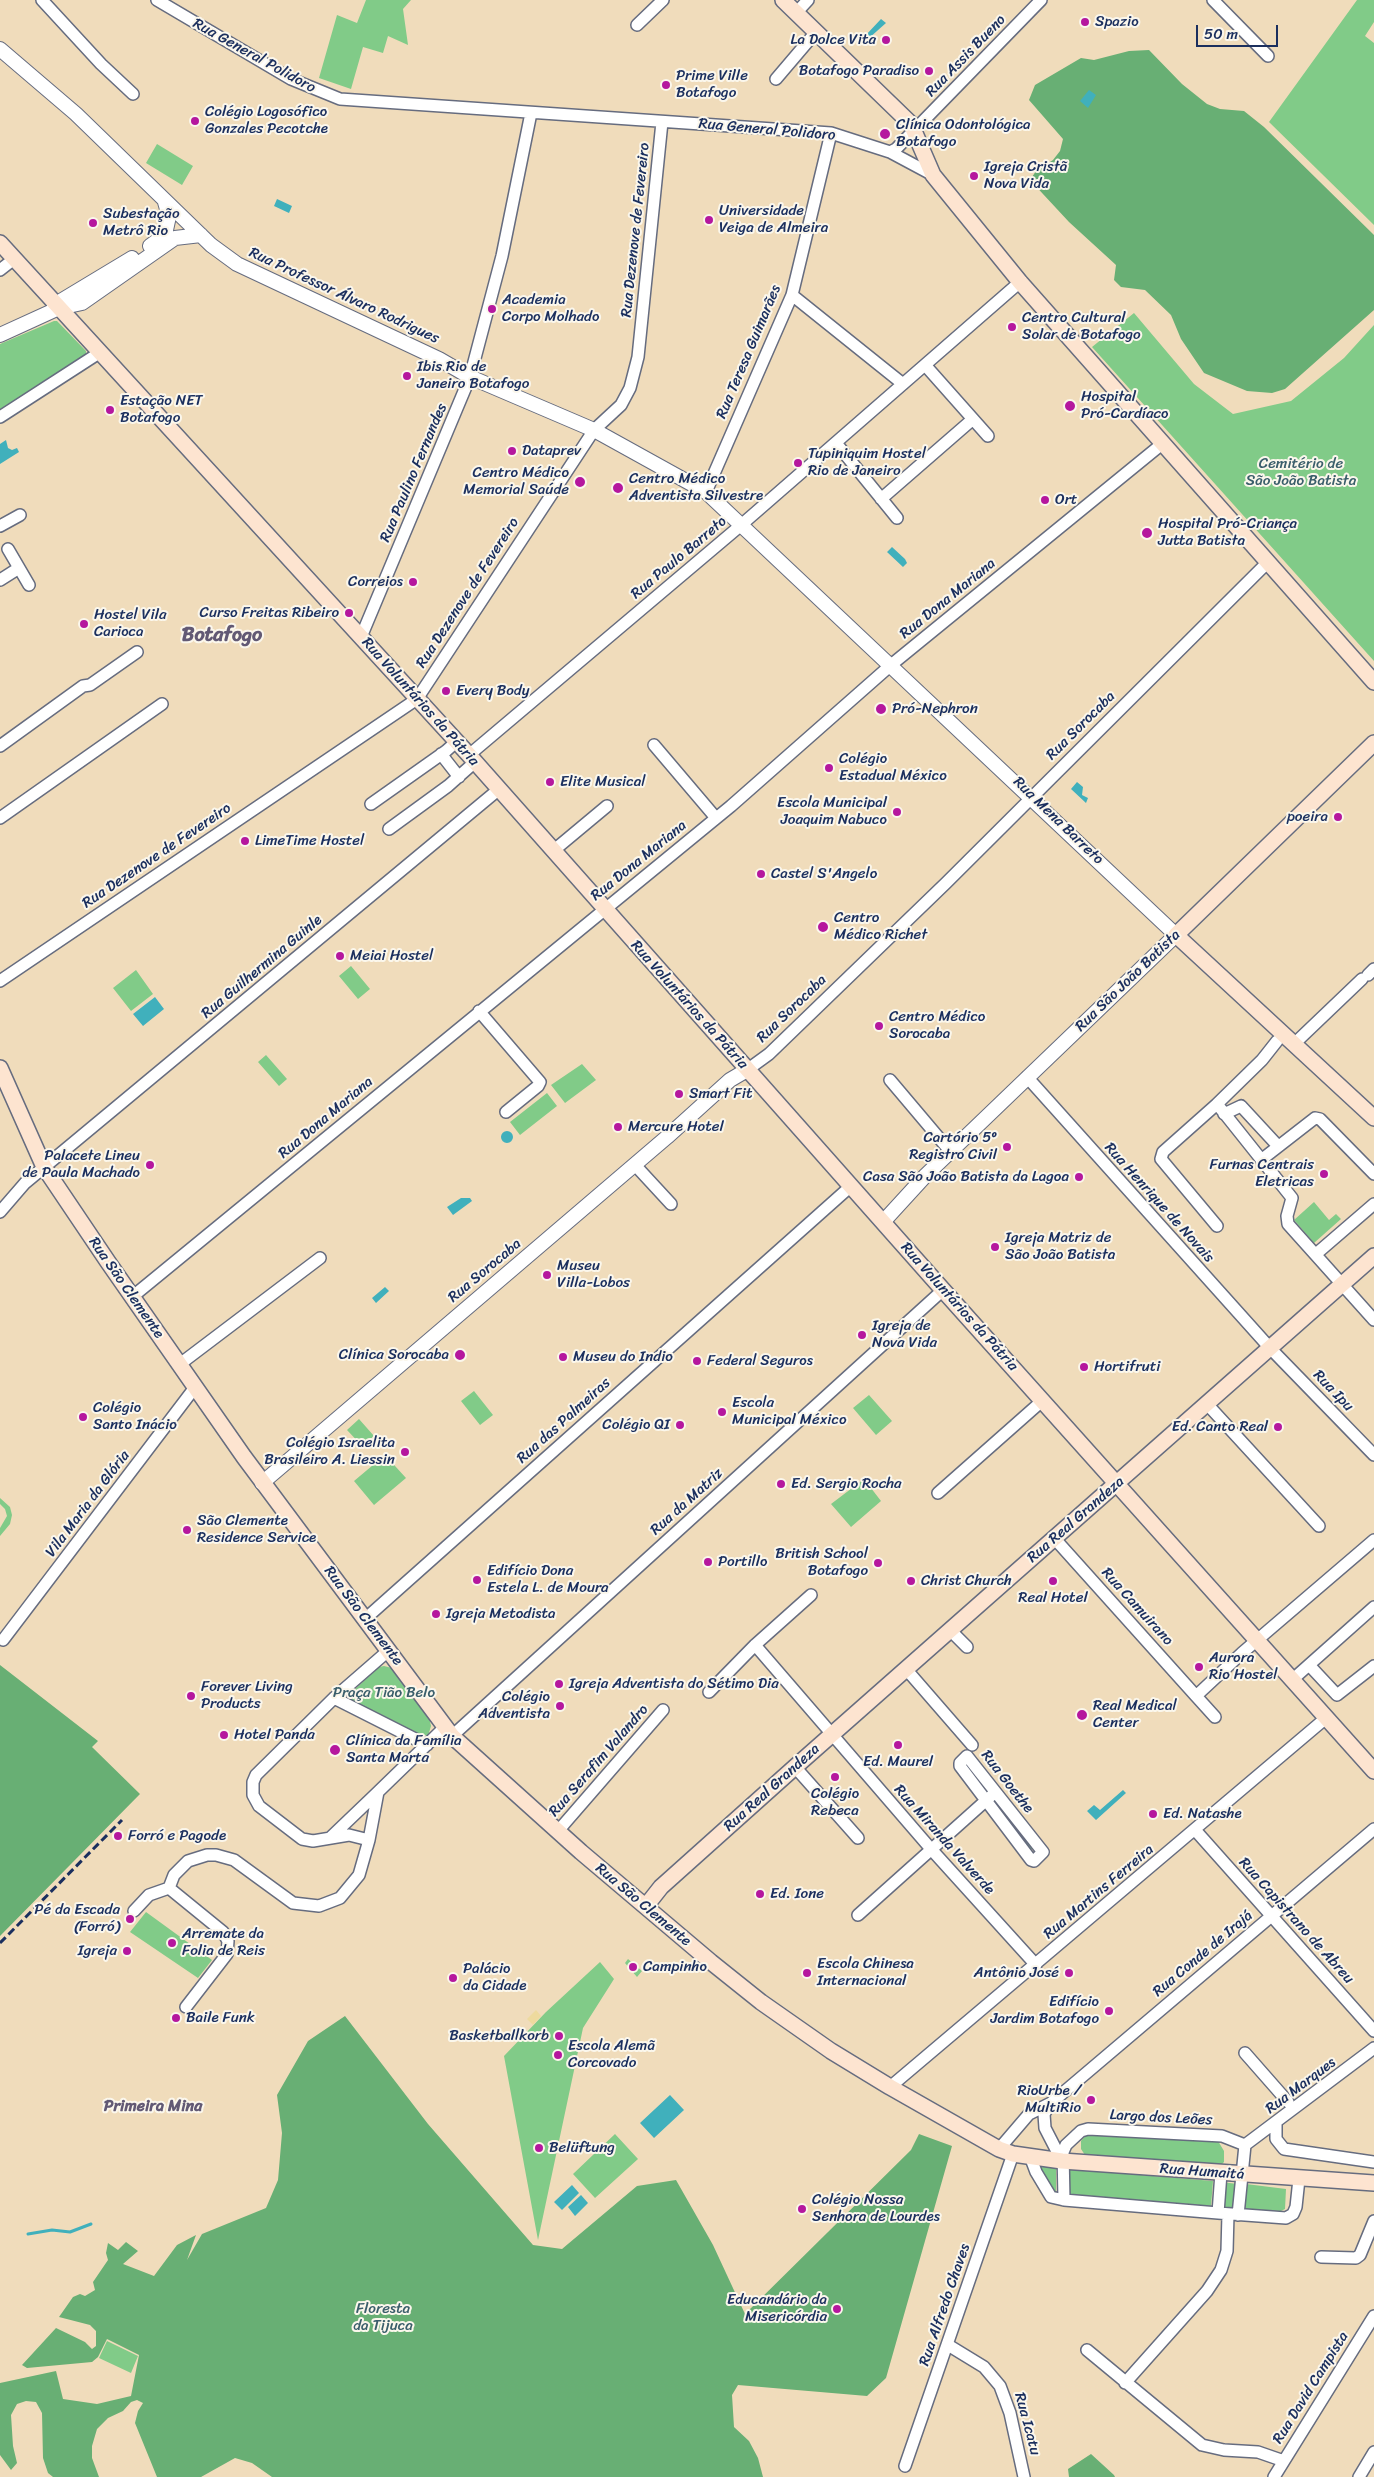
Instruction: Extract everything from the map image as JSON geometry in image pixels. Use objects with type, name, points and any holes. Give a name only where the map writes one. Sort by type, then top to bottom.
[{"type":"main road","points":[[783,0],[916,129],[933,175]]},
{"type":"main road","name":"Rua General Polidoro","points":[[933,175],[1020,282],[1374,682]]},
{"type":"main road","name":"Rua Voluntários da Pátria","points":[[0,243],[56,307],[472,758],[498,790],[942,1290],[1374,1771]]},
{"type":"main road","name":"Rua São João Batista","points":[[1176,935],[1374,743]]},
{"type":"main road","name":"Rua Mena Barreto","points":[[1176,935],[1374,1118]]},
{"type":"main road","name":"Rua São Clemente","points":[[1,1073],[44,1167],[132,1297],[262,1483],[388,1651],[419,1689],[449,1732],[558,1832],[761,2002],[824,2047],[890,2087],[1006,2151],[1030,2156]]},
{"type":"main road","name":"Rua Real Grandeza","points":[[646,1906],[661,1887],[795,1767],[827,1729],[906,1669],[1117,1485],[1374,1256]]},
{"type":"main road","name":"Rua Humaitá","points":[[1030,2156],[1062,2161],[1374,2184]]},
{"type":"street","points":[[42,0],[101,64],[133,94]]},
{"type":"street","name":"Rua General Polidoro","points":[[157,0],[291,79],[340,100],[831,133],[890,152],[933,175]]},
{"type":"street","points":[[636,25],[663,0]]},
{"type":"street","points":[[796,13],[808,0]]},
{"type":"street","name":"Rua Assis Bueno","points":[[890,152],[896,149],[916,129],[1041,0]]},
{"type":"street","points":[[1213,0],[1268,56]]},
{"type":"street","points":[[776,79],[816,32]]},
{"type":"street","name":"Rua Professor Álvaro Rodrigues","points":[[0,49],[76,114],[201,235],[232,260],[252,272],[439,359],[470,376],[594,430],[706,492],[740,526]]},
{"type":"street","name":"Rua Paulino Fernandes","points":[[361,637],[470,376],[502,256],[531,114]]},
{"type":"street","name":"Rua Dezenove de Fevereiro","points":[[0,981],[417,699],[594,430],[621,405],[630,388],[638,356],[662,122]]},
{"type":"street","name":"Rua Teresa Guimarães","points":[[706,492],[792,295],[831,133]]},
{"type":"street","points":[[0,334],[56,307],[161,238],[166,230],[169,216],[166,202]]},
{"type":"street","points":[[56,307],[82,304],[175,238],[201,235]]},
{"type":"street","points":[[0,270],[14,260]]},
{"type":"street","name":"Rua Paulo Barreto","points":[[389,829],[459,777],[472,758],[1020,282]]},
{"type":"street","points":[[792,295],[903,384]]},
{"type":"street","points":[[0,417],[99,353]]},
{"type":"street","points":[[925,365],[988,436]]},
{"type":"street","points":[[881,499],[973,420]]},
{"type":"street","points":[[836,443],[897,518]]},
{"type":"street","name":"Rua Dona Mariana","points":[[132,1297],[716,818],[892,665],[1162,444]]},
{"type":"street","points":[[0,526],[20,514]]},
{"type":"street","name":"Rua Mena Barreto","points":[[740,526],[892,665],[1176,935]]},
{"type":"street","points":[[8,549],[29,585]]},
{"type":"street","name":"Rua Sorocaba","points":[[262,1483],[635,1165],[730,1080],[769,1054],[1032,797],[1267,563]]},
{"type":"street","points":[[0,580],[19,568]]},
{"type":"street","points":[[0,746],[83,686],[90,685],[137,652]]},
{"type":"street","points":[[0,818],[162,704]]},
{"type":"street","points":[[371,804],[456,742]]},
{"type":"street","points":[[654,745],[716,818]]},
{"type":"street","points":[[441,754],[459,777]]},
{"type":"street","name":"Rua Guilhermina Guinle","points":[[0,1212],[24,1183],[498,790]]},
{"type":"street","points":[[553,851],[607,806]]},
{"type":"street","name":"Rua São João Batista","points":[[882,1222],[950,1151],[1176,935]]},
{"type":"street","points":[[1294,1044],[1368,974]]},
{"type":"street","points":[[479,1011],[540,1082],[538,1086],[506,1112]]},
{"type":"street","points":[[1218,1226],[1161,1159],[1163,1152],[1221,1109],[1277,1041]]},
{"type":"street","name":"Rua Henrique de Novais","points":[[1027,1077],[1270,1348]]},
{"type":"street","points":[[890,1080],[950,1151]]},
{"type":"street","points":[[1221,1109],[1241,1106],[1278,1146]]},
{"type":"street","points":[[1221,1109],[1292,1198],[1286,1216],[1288,1224],[1343,1283],[1374,1320]]},
{"type":"street","points":[[1261,1160],[1314,1118],[1320,1119],[1374,1174]]},
{"type":"street","points":[[635,1165],[671,1204]]},
{"type":"street","name":"Rua das Palmeiras","points":[[365,1619],[851,1186]]},
{"type":"street","points":[[1316,1254],[1374,1204]]},
{"type":"street","points":[[180,1364],[320,1258]]},
{"type":"street","name":"Rua da Matriz","points":[[331,1837],[427,1745],[449,1732],[942,1290]]},
{"type":"street","name":"Rua Ipu","points":[[1270,1348],[1374,1455]]},
{"type":"street","name":"Vila Maria da Glória","points":[[3,1640],[196,1386]]},
{"type":"street","points":[[938,1493],[1042,1401]]},
{"type":"street","points":[[1207,1404],[1318,1526]]},
{"type":"street","name":"Rua Camuirano","points":[[1055,1539],[1215,1717]]},
{"type":"street","points":[[1196,1696],[1257,1640],[1374,1540]]},
{"type":"street","points":[[709,1692],[755,1645],[811,1595]]},
{"type":"street","points":[[1292,1680],[1374,1607]]},
{"type":"street","points":[[950,1630],[967,1647]]},
{"type":"street","name":"Rua Miranda Valverde","points":[[755,1645],[931,1849],[1036,1965]]},
{"type":"street","points":[[369,1840],[354,1835],[313,1841],[302,1839],[268,1814],[255,1800],[252,1790],[256,1775],[334,1698],[388,1651]]},
{"type":"street","points":[[1309,1665],[1337,1695],[1374,1666]]},
{"type":"street","points":[[906,1669],[972,1745]]},
{"type":"street","points":[[334,1698],[427,1745]]},
{"type":"street","name":"Rua Serafim Valandro","points":[[558,1832],[663,1710]]},
{"type":"street","name":"Rua Martins Ferreira","points":[[890,2087],[1196,1831],[1326,1718]]},
{"type":"street","name":"Rua Goethe","points":[[969,1757],[1043,1852],[1034,1861],[1031,1860],[986,1800],[960,1766],[960,1763],[969,1757]]},
{"type":"street","points":[[795,1767],[858,1838]]},
{"type":"street","points":[[134,1911],[149,1895],[169,1888],[174,1875],[188,1861],[207,1855],[216,1855],[234,1860],[293,1903],[318,1906],[340,1898],[350,1889],[359,1875],[369,1840],[378,1792]]},
{"type":"street","points":[[858,1915],[996,1792]]},
{"type":"street","name":"Rua Conde de Irajá","points":[[1006,2151],[1029,2114],[1051,2103],[1120,2042],[1272,1917],[1374,1829]]},
{"type":"street","name":"Rua Capistrano de Abreu","points":[[1196,1831],[1374,2031]]},
{"type":"street","points":[[169,1888],[223,1932],[228,1942],[227,1954],[186,2007]]},
{"type":"street","name":"Rua Marques","points":[[1245,2145],[1276,2124],[1291,2106],[1374,2048]]},
{"type":"street","points":[[1245,2053],[1291,2106]]},
{"type":"street","points":[[1051,2103],[1044,2114],[1045,2128],[1062,2161]]},
{"type":"street","points":[[1276,2124],[1276,2139],[1284,2149],[1374,2162]]},
{"type":"street","name":"Largo dos Leões","points":[[1064,2200],[1062,2161],[1066,2146],[1081,2131],[1088,2129],[1222,2136],[1245,2145]]},
{"type":"street","points":[[1228,2214],[1243,2174],[1245,2145]]},
{"type":"street","name":"Rua Alfredo Chaves","points":[[905,2466],[948,2345],[1006,2151]]},
{"type":"street","points":[[1030,2156],[1036,2172],[1051,2197],[1064,2200],[1286,2218],[1293,2214],[1299,2179]]},
{"type":"street","points":[[1125,2383],[1207,2291],[1221,2270],[1227,2251],[1228,2214],[1221,2173]]},
{"type":"street","points":[[1321,2257],[1356,2258],[1360,2255],[1374,2221]]},
{"type":"street","name":"Rua David Campista","points":[[1274,2477],[1374,2316]]},
{"type":"street","name":"Rua Icatu","points":[[948,2345],[984,2367],[1000,2386],[1010,2413],[1024,2477]]},
{"type":"street","points":[[1087,2350],[1202,2445],[1224,2450],[1258,2452],[1284,2461]]},
{"type":"street","points":[[1359,2477],[1372,2458]]},
{"type":"green space","points":[[366,0],[411,0],[403,9],[408,45],[388,36],[383,53],[363,47],[351,89],[319,78],[337,15],[357,23]]},
{"type":"green space","points":[[1357,0],[1374,0],[1374,22],[1365,36],[1374,43],[1374,225],[1269,122]]},
{"type":"green space","points":[[1149,50],[1182,84],[1207,104],[1220,109],[1244,111],[1264,127],[1374,235],[1374,310],[1285,389],[1272,393],[1247,391],[1204,373],[1181,339],[1171,315],[1145,290],[1121,287],[1114,280],[1116,265],[1069,222],[1030,180],[1036,171],[1053,160],[1060,151],[1063,139],[1029,100],[1035,85],[1081,58],[1094,60],[1129,51]]},
{"type":"green space","points":[[157,144],[193,166],[182,185],[146,163]]},
{"type":"green space","name":"Cemitério de São João Batista","points":[[1134,313],[1194,384],[1233,414],[1291,401],[1344,358],[1374,325],[1374,661],[1092,347]]},
{"type":"green space","points":[[57,321],[86,351],[86,355],[0,411],[0,344]]},
{"type":"green space","points":[[351,966],[370,989],[358,999],[339,976]]},
{"type":"green space","points":[[136,970],[153,994],[131,1011],[113,988]]},
{"type":"green space","points":[[266,1055],[287,1079],[279,1086],[258,1062]]},
{"type":"green space","points":[[582,1064],[596,1080],[565,1103],[551,1085]]},
{"type":"green space","points":[[547,1093],[557,1106],[520,1135],[510,1122]]},
{"type":"green space","points":[[1314,1202],[1329,1220],[1336,1214],[1341,1219],[1314,1243],[1294,1220]]},
{"type":"green space","points":[[474,1391],[493,1415],[480,1425],[461,1401]]},
{"type":"green space","points":[[869,1395],[892,1421],[876,1435],[853,1408]]},
{"type":"green space","points":[[359,1419],[374,1436],[362,1446],[347,1430]]},
{"type":"green space","points":[[385,1455],[406,1478],[374,1505],[354,1481]]},
{"type":"green space","points":[[864,1479],[881,1501],[851,1527],[831,1504]]},
{"type":"green space","points":[[0,1498],[10,1507],[12,1515],[10,1524],[0,1536],[0,1528],[7,1516],[5,1509],[0,1504]]},
{"type":"green space","points":[[0,1665],[98,1741],[92,1747],[140,1794],[0,1936]]},
{"type":"green space","name":"Praça Tião Belo","points":[[379,1667],[392,1668],[429,1717],[431,1726],[428,1736],[412,1732],[349,1699],[354,1690]]},
{"type":"green space","points":[[973,1767],[1036,1849],[1028,1849],[971,1775]]},
{"type":"green space","points":[[146,1912],[212,1960],[198,1978],[130,1932]]},
{"type":"green space","name":"Campinho","points":[[628,1959],[642,1971],[637,1977],[625,1963]]},
{"type":"green space","name":"Belüftung","points":[[600,1962],[614,1979],[583,2028],[538,2240],[504,2056],[546,2012]]},
{"type":"green space","name":"Floresta da Tijuca","points":[[345,2016],[428,2124],[533,2245],[562,2249],[637,2186],[676,2180],[713,2245],[745,2314],[911,2150],[919,2134],[952,2146],[886,2378],[867,2396],[738,2385],[732,2395],[734,2427],[749,2441],[758,2458],[763,2477],[272,2477],[252,2463],[235,2458],[201,2477],[157,2477],[135,2423],[138,2411],[143,2403],[137,2400],[131,2402],[123,2411],[108,2418],[97,2429],[92,2446],[92,2458],[99,2477],[53,2477],[48,2473],[43,2458],[42,2413],[36,2402],[26,2401],[17,2404],[11,2415],[13,2446],[17,2463],[11,2470],[0,2455],[0,2383],[56,2371],[63,2399],[97,2404],[131,2396],[139,2355],[107,2339],[98,2357],[92,2362],[27,2368],[22,2365],[56,2328],[85,2342],[92,2349],[96,2346],[96,2331],[90,2325],[59,2317],[73,2297],[80,2294],[85,2296],[95,2290],[93,2282],[108,2260],[106,2253],[108,2243],[118,2250],[126,2242],[138,2251],[123,2264],[154,2276],[177,2245],[196,2235],[187,2260],[202,2234],[266,2208],[278,2180],[282,2133],[277,2095],[308,2041]]},
{"type":"green space","points":[[1092,2132],[1218,2141],[1224,2151],[1224,2162],[1221,2165],[1085,2155],[1081,2149],[1081,2141]]},
{"type":"green space","points":[[615,2134],[638,2159],[595,2198],[573,2174]]},
{"type":"green space","points":[[1037,2166],[1056,2168],[1056,2193],[1053,2193]]},
{"type":"green space","points":[[1069,2169],[1213,2181],[1211,2206],[1069,2194]]},
{"type":"green space","points":[[1221,2182],[1238,2184],[1236,2208],[1220,2207]]},
{"type":"green space","points":[[1246,2184],[1286,2189],[1285,2209],[1281,2211],[1244,2209]]},
{"type":"green space","points":[[107,2341],[138,2356],[131,2373],[99,2358]]},
{"type":"green space","points":[[1091,2454],[1115,2477],[1069,2477],[1068,2469]]},
{"type":"sand","points":[[536,2010],[541,2016],[533,2025],[527,2019]]},
{"type":"water","points":[[881,19],[886,23],[868,39],[865,36]]},
{"type":"water","points":[[1089,90],[1096,95],[1088,108],[1080,101]]},
{"type":"water","points":[[277,199],[292,206],[289,213],[274,206]]},
{"type":"water","points":[[6,440],[8,448],[12,450],[17,448],[19,452],[0,464],[0,444]]},
{"type":"water","points":[[892,547],[905,559],[907,563],[903,567],[887,552]]},
{"type":"water","points":[[1077,782],[1083,787],[1082,795],[1088,798],[1086,803],[1071,789]]},
{"type":"water","points":[[155,997],[164,1009],[143,1026],[133,1014]]},
{"type":"water","points":[[505,1131],[509,1131],[513,1137],[509,1143],[505,1143],[501,1139],[501,1135]]},
{"type":"water","points":[[461,1198],[470,1198],[472,1201],[453,1215],[447,1207]]},
{"type":"water","points":[[385,1287],[389,1291],[376,1303],[372,1298]]},
{"type":"water","points":[[1123,1790],[1126,1793],[1096,1820],[1087,1811],[1094,1805],[1100,1810]]},
{"type":"water","points":[[670,2095],[684,2110],[654,2138],[640,2123]]},
{"type":"water","points":[[572,2185],[579,2193],[562,2210],[554,2202]]},
{"type":"water","points":[[581,2195],[588,2203],[575,2216],[568,2207]]},
{"type":"waterway","points":[[28,2234],[52,2230],[70,2232],[91,2224]]},
{"type":"railway","points":[[0,1943],[122,1820]]},
{"type":"place","name":"Spazio","points":[[1085,22]]},
{"type":"place","name":"La Dolce Vita","points":[[886,40]]},
{"type":"place","name":"Botafogo Paradiso","points":[[929,71]]},
{"type":"place","name":"Prime Ville Botafogo","points":[[666,85]]},
{"type":"place","name":"Colégio Logosófico Gonzales Pecotche","points":[[195,121]]},
{"type":"place","name":"Clínica Odontológica Botafogo","points":[[885,134]]},
{"type":"place","name":"Igreja Cristã Nova Vida","points":[[974,176]]},
{"type":"place","name":"Universidade Veiga de Almeira","points":[[709,220]]},
{"type":"place","name":"Subestação Metrô Rio","points":[[93,223]]},
{"type":"place","name":"Academia Corpo Molhado","points":[[492,309]]},
{"type":"place","name":"Centro Cultural Solar de Botafogo","points":[[1012,327]]},
{"type":"place","name":"Ibis Rio de Janeiro Botafogo","points":[[407,376]]},
{"type":"place","name":"Hospital Pró-Cardíaco","points":[[1070,406]]},
{"type":"place","name":"Estação NET Botafogo","points":[[110,410]]},
{"type":"place","name":"Dataprev","points":[[512,451]]},
{"type":"place","name":"Tupiniquim Hostel Rio de Janeiro","points":[[798,463]]},
{"type":"place","name":"Centro Médico Memorial Saúde","points":[[580,482]]},
{"type":"place","name":"Centro Médico Adventista Silvestre","points":[[618,488]]},
{"type":"place","name":"Ort","points":[[1045,500]]},
{"type":"place","name":"Hospital Pró-Criança Jutta Batista","points":[[1147,533]]},
{"type":"place","name":"Correios","points":[[413,582]]},
{"type":"place","name":"Curso Freitas Ribeiro","points":[[349,613]]},
{"type":"place","name":"Hostel Vila Carioca","points":[[84,624]]},
{"type":"place","name":"Every Body","points":[[446,691]]},
{"type":"place","name":"Pró-Nephron","points":[[881,709]]},
{"type":"place","name":"Colégio Estadual México","points":[[829,768]]},
{"type":"place","name":"Elite Musical","points":[[550,782]]},
{"type":"place","name":"Escola Municipal Joaquim Nabuco","points":[[897,812]]},
{"type":"place","name":"poeira","points":[[1338,817]]},
{"type":"place","name":"LimeTime Hostel","points":[[245,841]]},
{"type":"place","name":"Castel S'Angelo","points":[[761,874]]},
{"type":"place","name":"Centro Médico Richet","points":[[823,927]]},
{"type":"place","name":"Meiai Hostel","points":[[340,956]]},
{"type":"place","name":"Centro Médico Sorocaba","points":[[879,1026]]},
{"type":"place","name":"Smart Fit","points":[[679,1094]]},
{"type":"place","name":"Mercure Hotel","points":[[618,1127]]},
{"type":"place","name":"Cartório 5º Registro Civil","points":[[1007,1147]]},
{"type":"place","name":"Palacete Lineu de Paula Machado","points":[[150,1165]]},
{"type":"place","name":"Furnas Centrais Eletricas","points":[[1324,1174]]},
{"type":"place","name":"Casa São João Batista da Lagoa","points":[[1079,1177]]},
{"type":"place","name":"Igreja Matriz de São João Batista","points":[[995,1247]]},
{"type":"place","name":"Museu Villa-Lobos","points":[[547,1275]]},
{"type":"place","name":"Igreja de Nova Vida","points":[[862,1335]]},
{"type":"place","name":"Clínica Sorocaba","points":[[460,1355]]},
{"type":"place","name":"Museu do Indio","points":[[563,1357]]},
{"type":"place","name":"Federal Seguros","points":[[697,1361]]},
{"type":"place","name":"Hortifruti","points":[[1084,1367]]},
{"type":"place","name":"Escola Municipal México","points":[[722,1412]]},
{"type":"place","name":"Colégio Santo Inácio","points":[[83,1417]]},
{"type":"place","name":"Colégio QI","points":[[680,1425]]},
{"type":"place","name":"Ed. Canto Real","points":[[1278,1427]]},
{"type":"place","name":"Colégio Israelita Brasileiro A. Liessin","points":[[405,1452]]},
{"type":"place","name":"Ed. Sergio Rocha","points":[[781,1484]]},
{"type":"place","name":"São Clemente Residence Service","points":[[187,1530]]},
{"type":"place","name":"Portillo","points":[[708,1562]]},
{"type":"place","name":"British School Botafogo","points":[[878,1563]]},
{"type":"place","name":"Edifício Dona Estela L. de Moura","points":[[477,1580]]},
{"type":"place","name":"Christ Church","points":[[911,1581]]},
{"type":"place","name":"Real Hotel","points":[[1053,1581]]},
{"type":"place","name":"Igreja Metodista","points":[[436,1614]]},
{"type":"place","name":"Aurora Rio Hostel","points":[[1199,1667]]},
{"type":"place","name":"Igreja Adventista do Sétimo Dia","points":[[559,1684]]},
{"type":"place","name":"Forever Living Products","points":[[191,1696]]},
{"type":"place","name":"Colégio Adventista","points":[[560,1706]]},
{"type":"place","name":"Real Medical Center","points":[[1082,1715]]},
{"type":"place","name":"Hotel Panda","points":[[224,1735]]},
{"type":"place","name":"Ed. Maurel","points":[[898,1745]]},
{"type":"place","name":"Clínica da Família Santa Marta","points":[[335,1750]]},
{"type":"place","name":"Colégio Rebeca","points":[[835,1777]]},
{"type":"place","name":"Ed. Natashe","points":[[1153,1814]]},
{"type":"place","name":"Forró e Pagode","points":[[118,1836]]},
{"type":"place","name":"Ed. Ione","points":[[760,1894]]},
{"type":"place","name":"Pé da Escada (Forró)","points":[[130,1919]]},
{"type":"place","name":"Arremate da Folia de Reis","points":[[172,1943]]},
{"type":"place","name":"Igreja","points":[[127,1951]]},
{"type":"place","name":"Campinho","points":[[633,1967]]},
{"type":"place","name":"Escola Chinesa Internacional","points":[[807,1973]]},
{"type":"place","name":"Antônio José","points":[[1069,1973]]},
{"type":"place","name":"Palácio da Cidade","points":[[453,1978]]},
{"type":"place","name":"Edifício Jardim Botafogo","points":[[1109,2011]]},
{"type":"place","name":"Baile Funk","points":[[176,2018]]},
{"type":"place","name":"Basketballkorb","points":[[559,2036]]},
{"type":"place","name":"Escola Alemã Corcovado","points":[[558,2055]]},
{"type":"place","name":"RioUrbe / MultiRio","points":[[1091,2100]]},
{"type":"place","name":"Belüftung","points":[[539,2148]]},
{"type":"place","name":"Colégio Nossa Senhora de Lourdes","points":[[802,2209]]},
{"type":"place","name":"Educandário da Misericórdia","points":[[837,2309]]},
{"type":"district","name":"Botafogo","points":[[222,636]]},
{"type":"district","name":"Primeira Mina","points":[[153,2107]]}]
